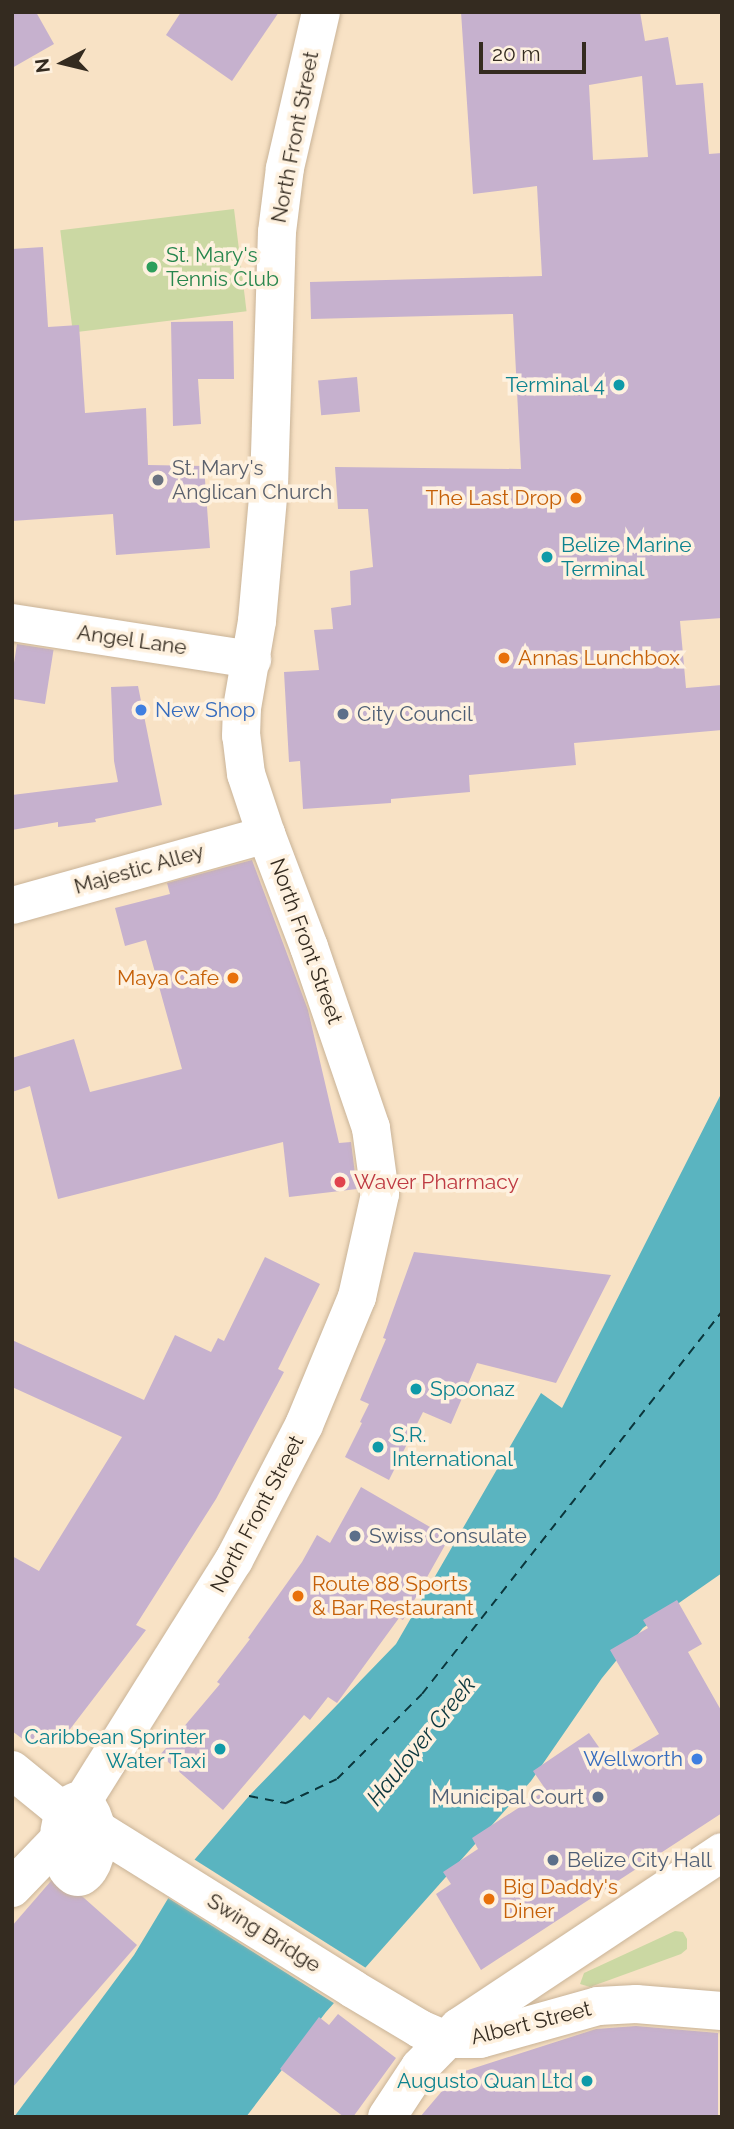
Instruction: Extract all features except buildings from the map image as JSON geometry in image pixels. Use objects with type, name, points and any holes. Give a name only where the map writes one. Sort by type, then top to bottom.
[{"type":"main road","name":"North Front Street","points":[[12,1888],[75,1817],[234,1560],[286,1463],[357,1297],[380,1194],[371,1128],[309,947],[265,834],[246,774],[241,736],[242,708],[252,659],[268,486],[277,232],[285,168],[320,12]]},
{"type":"main road","name":"Swing Bridge","points":[[12,1770],[75,1817],[353,1989]]},
{"type":"main road","points":[[387,2117],[420,2067],[444,2039],[470,2018],[722,1852]]},
{"type":"main road","name":"Albert Street","points":[[353,1989],[420,2029],[444,2039],[481,2039],[598,2006],[636,2004],[722,2011]]},
{"type":"street","name":"Angel Lane","points":[[12,622],[252,659]]},
{"type":"street","name":"Majestic Alley","points":[[12,905],[265,834]]},
{"type":"green space","name":"St. Mary's Tennis Club","points":[[234,209],[247,311],[73,333],[60,230]]},
{"type":"green space","points":[[675,1931],[683,1932],[687,1939],[687,1949],[681,1954],[590,1987],[580,1984],[584,1973]]},
{"type":"water","name":"Haulover Creek","points":[[722,1092],[722,1573],[643,1628],[602,1678],[531,1781],[326,2012],[246,2117],[14,2117],[134,1955],[184,1872],[249,1796],[396,1644],[541,1393],[562,1408]]},
{"type":"pier","points":[[192,1858],[366,1968],[358,1981],[337,2005],[165,1896]]},
{"type":"ferry route","points":[[249,1796],[286,1803],[337,1779],[422,1694],[722,1312]]},
{"type":"place","name":"St. Mary's Tennis Club","points":[[152,267]]},
{"type":"place","name":"Terminal 4","points":[[619,385]]},
{"type":"place","name":"St. Mary's Anglican Church","points":[[158,480]]},
{"type":"place","name":"The Last Drop","points":[[576,498]]},
{"type":"place","name":"Belize Marine Terminal","points":[[547,557]]},
{"type":"place","name":"Annas Lunchbox","points":[[504,658]]},
{"type":"place","name":"New Shop","points":[[141,710]]},
{"type":"place","name":"City Council","points":[[343,714]]},
{"type":"place","name":"Maya Cafe","points":[[233,978]]},
{"type":"place","name":"Waver Pharmacy","points":[[340,1182]]},
{"type":"place","name":"Spoonaz","points":[[416,1389]]},
{"type":"place","name":"S.R. International","points":[[378,1447]]},
{"type":"place","name":"Swiss Consulate","points":[[355,1536]]},
{"type":"place","name":"Route 88 Sports & Bar Restaurant","points":[[298,1596]]},
{"type":"place","name":"Caribbean Sprinter Water Taxi","points":[[220,1749]]},
{"type":"place","name":"Wellworth","points":[[697,1759]]},
{"type":"place","name":"Municipal Court","points":[[598,1797]]},
{"type":"place","name":"Belize City Hall","points":[[553,1860]]},
{"type":"place","name":"Big Daddy's Diner","points":[[489,1899]]},
{"type":"place","name":"Augusto Quan Ltd","points":[[587,2081]]}]
